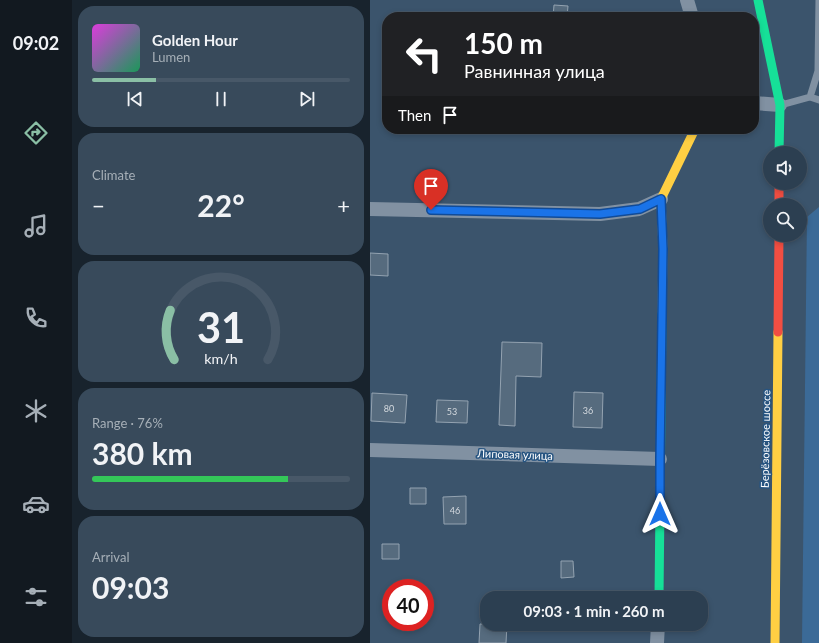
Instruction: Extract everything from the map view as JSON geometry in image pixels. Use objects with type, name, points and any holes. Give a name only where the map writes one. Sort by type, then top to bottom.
[{"type":"street","points":[[687,0],[691,12]]},
{"type":"street","points":[[758,0],[780,105],[779,146]]},
{"type":"street","points":[[759,103],[780,105]]},
{"type":"street","points":[[659,591],[663,249],[661,199],[692,134]]},
{"type":"street","points":[[370,209],[600,214],[640,209],[661,199]]},
{"type":"street","name":"Берёзовское шоссе","points":[[775,643],[779,242]]},
{"type":"street","name":"Липовая улица","points":[[370,450],[660,459]]},
{"type":"street","points":[[657,643],[658,631]]},
{"type":"lane","points":[[810,97],[818,71],[819,0]]},
{"type":"lane","points":[[780,105],[810,97],[819,100]]},
{"type":"shaded area","points":[[819,207],[819,643],[802,643],[807,217]]},
{"type":"building","points":[[554,5],[568,6],[567,12],[553,12]]},
{"type":"building","points":[[370,253],[388,254],[388,276],[370,275]]},
{"type":"building","points":[[502,342],[542,343],[541,377],[516,376],[515,426],[499,425]]},
{"type":"building","points":[[574,392],[603,393],[602,428],[573,427]]},
{"type":"building","points":[[372,393],[407,395],[405,423],[371,421]]},
{"type":"building","points":[[437,400],[468,401],[467,423],[436,422]]},
{"type":"building","points":[[410,488],[426,488],[426,504],[410,504]]},
{"type":"building","points":[[466,496],[466,524],[444,524],[443,497]]},
{"type":"building","points":[[382,544],[399,544],[399,559],[382,559]]},
{"type":"building","points":[[561,561],[573,561],[574,577],[561,578]]},
{"type":"building","points":[[480,624],[480,631],[507,631],[506,643],[479,643]]},
{"type":"traffic: fast","points":[[758,0],[780,105],[779,146]]},
{"type":"traffic: fast","points":[[659,591],[662,312]]},
{"type":"traffic: slow","points":[[662,312],[663,249],[661,199],[693,134]]},
{"type":"traffic: slow","points":[[775,643],[778,332]]},
{"type":"traffic: jam","points":[[779,190],[779,198]]},
{"type":"traffic: jam","points":[[778,332],[779,242]]},
{"type":"route","points":[[431,210],[600,214],[640,209],[661,199],[663,249],[660,514]]}]
